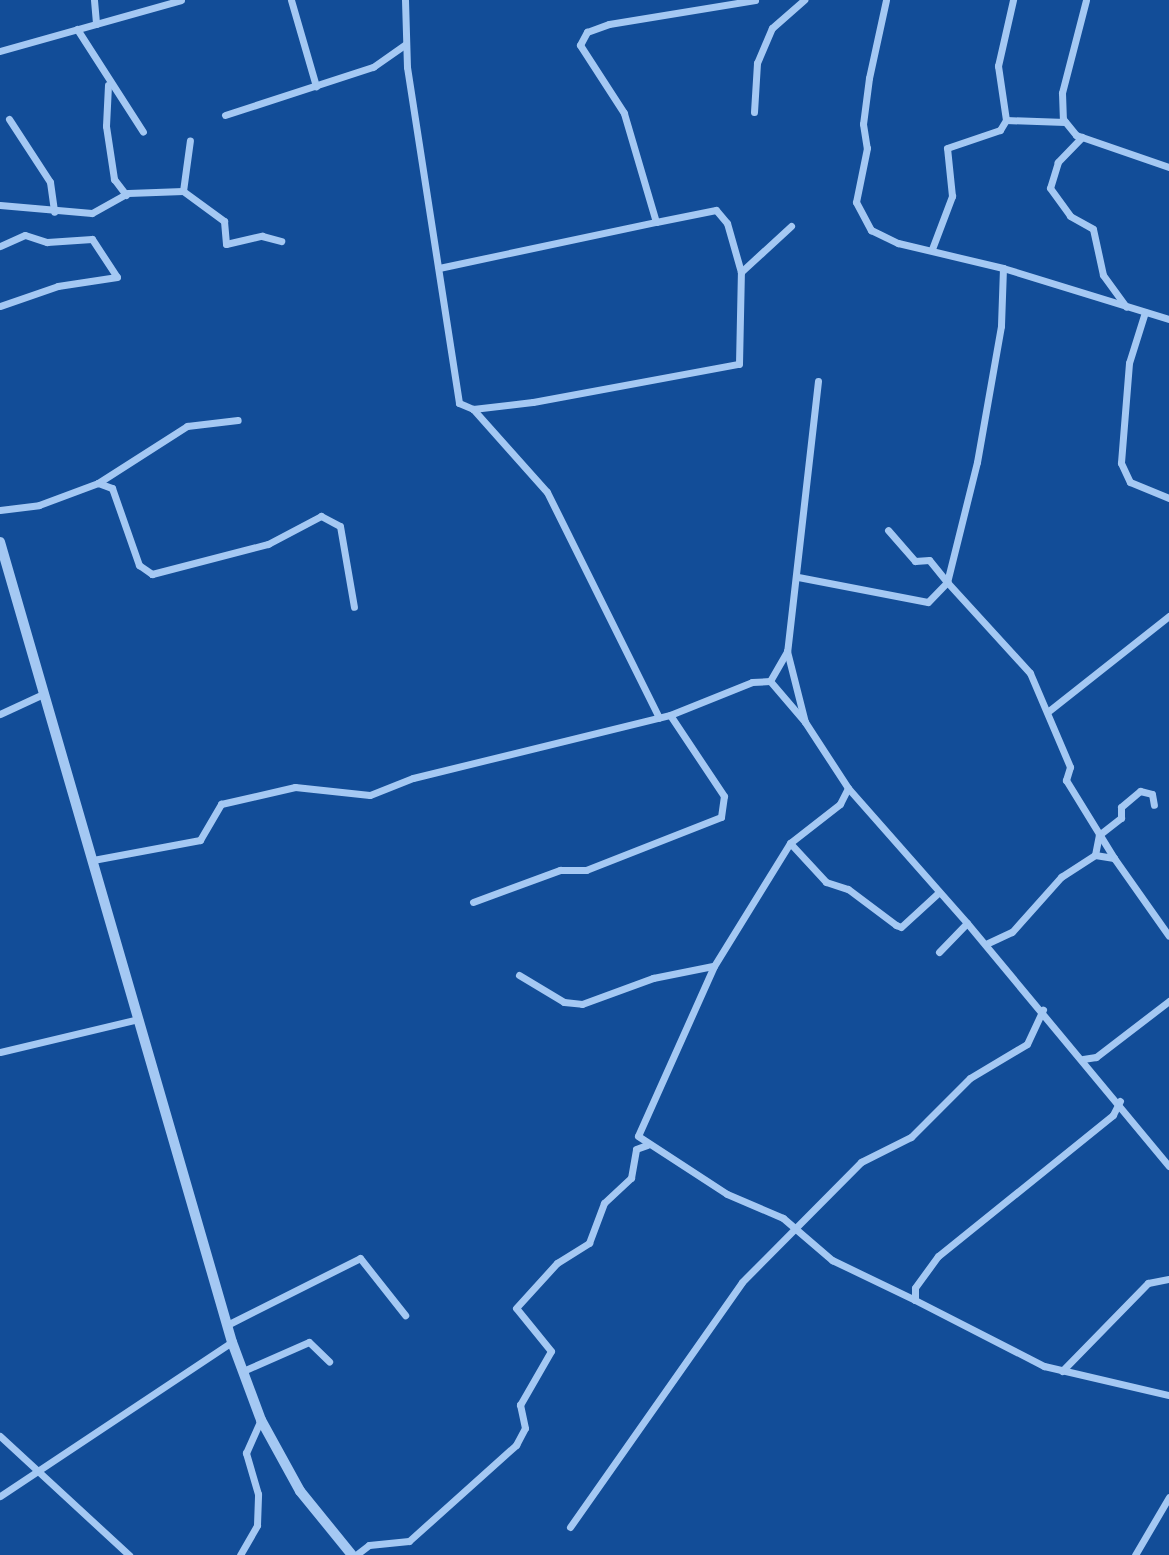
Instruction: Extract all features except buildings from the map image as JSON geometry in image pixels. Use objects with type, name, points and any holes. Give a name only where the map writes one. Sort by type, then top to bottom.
[{"type":"street","points":[[94,0],[96,24]]},
{"type":"street","points":[[0,51],[180,0]]},
{"type":"street","points":[[291,0],[316,86]]},
{"type":"street","points":[[405,0],[405,45],[459,403],[473,409],[547,492],[659,718]]},
{"type":"street","points":[[656,222],[624,113],[580,45],[587,32],[609,24],[755,0]]},
{"type":"street","points":[[754,113],[757,63],[772,28],[804,0]]},
{"type":"street","points":[[886,0],[869,78],[863,124],[867,148],[856,202],[871,230],[1169,319]]},
{"type":"street","points":[[932,250],[952,196],[947,148],[1000,130],[1006,120],[998,66],[1013,0]]},
{"type":"street","points":[[1065,122],[1062,93],[1086,0]]},
{"type":"street","points":[[77,29],[108,84],[143,132]]},
{"type":"street","points":[[225,115],[373,67],[405,45]]},
{"type":"street","points":[[108,84],[106,126],[114,179],[127,194]]},
{"type":"street","points":[[9,119],[50,182],[54,212]]},
{"type":"street","points":[[1006,120],[1065,122],[1082,137],[1169,167]]},
{"type":"street","points":[[1082,137],[1058,162],[1050,188],[1070,216],[1093,229],[1103,275],[1126,307]]},
{"type":"street","points":[[183,191],[190,140]]},
{"type":"street","points":[[0,205],[54,212],[92,213],[127,194],[183,191],[224,221],[226,244],[262,236],[281,241]]},
{"type":"street","points":[[439,268],[716,210],[727,223],[741,272],[739,364],[473,409]]},
{"type":"street","points":[[741,272],[791,226]]},
{"type":"street","points":[[0,246],[25,235],[47,242],[92,239],[117,277],[58,286],[0,306]]},
{"type":"street","points":[[798,577],[928,601],[947,582],[977,462],[1002,326],[1003,268]]},
{"type":"street","points":[[1145,312],[1129,363],[1121,463],[1130,482],[1169,498]]},
{"type":"street","points":[[93,860],[200,839],[221,804],[247,797],[295,787],[370,795],[413,778],[670,715],[718,693],[770,681],[787,651],[798,577],[818,381]]},
{"type":"street","points":[[0,510],[39,505],[99,483],[187,426],[238,420]]},
{"type":"street","points":[[99,483],[112,488],[139,565],[152,574],[268,544],[321,516],[340,526],[354,607]]},
{"type":"street","points":[[888,530],[915,561],[929,560],[1030,673],[1030,684],[1050,710],[1055,741],[1070,767],[1066,780],[1098,835],[1169,936]]},
{"type":"street","points":[[0,542],[232,1342],[261,1420],[300,1491],[354,1555],[369,1545],[409,1541],[516,1445],[525,1428],[520,1405],[551,1351],[516,1308],[557,1263],[589,1243],[604,1203],[631,1178],[636,1149],[648,1145]]},
{"type":"street","points":[[1050,710],[1169,616]]},
{"type":"street","points":[[787,651],[805,722]]},
{"type":"street","points":[[770,681],[805,722],[848,788],[937,894],[988,943],[1120,1101],[1169,1166]]},
{"type":"street","points":[[0,714],[43,694]]},
{"type":"street","points":[[473,902],[561,870],[586,870],[721,817],[724,796],[670,715]]},
{"type":"street","points":[[848,788],[840,804],[790,843],[714,966],[638,1136],[648,1145],[796,1230],[832,1259],[915,1300],[1062,1371],[1169,1395]]},
{"type":"street","points":[[1095,855],[1098,835],[1140,791],[1152,794],[1154,805]]},
{"type":"street","points":[[790,843],[826,882],[848,889],[895,925],[937,894]]},
{"type":"street","points":[[988,943],[1012,932],[1061,877],[1095,855],[1114,859]]},
{"type":"street","points":[[939,952],[967,923]]},
{"type":"street","points":[[519,975],[564,1002],[582,1004],[653,978],[714,966]]},
{"type":"street","points":[[1083,1059],[1096,1057],[1169,1001]]},
{"type":"street","points":[[570,1527],[742,1282],[861,1162],[911,1137],[970,1078],[1027,1044],[1042,1010]]},
{"type":"street","points":[[0,1052],[139,1019]]},
{"type":"street","points":[[915,1300],[915,1288],[938,1256],[1113,1115],[1120,1101]]},
{"type":"street","points":[[227,1325],[360,1258],[405,1315]]},
{"type":"street","points":[[1062,1371],[1148,1283],[1169,1279]]},
{"type":"street","points":[[0,1496],[39,1475],[232,1342]]},
{"type":"street","points":[[243,1371],[309,1342],[329,1361]]},
{"type":"street","points":[[240,1555],[257,1525],[258,1494],[246,1453],[261,1420]]},
{"type":"street","points":[[0,1436],[39,1475],[129,1555]]},
{"type":"street","points":[[1135,1555],[1169,1497]]}]
